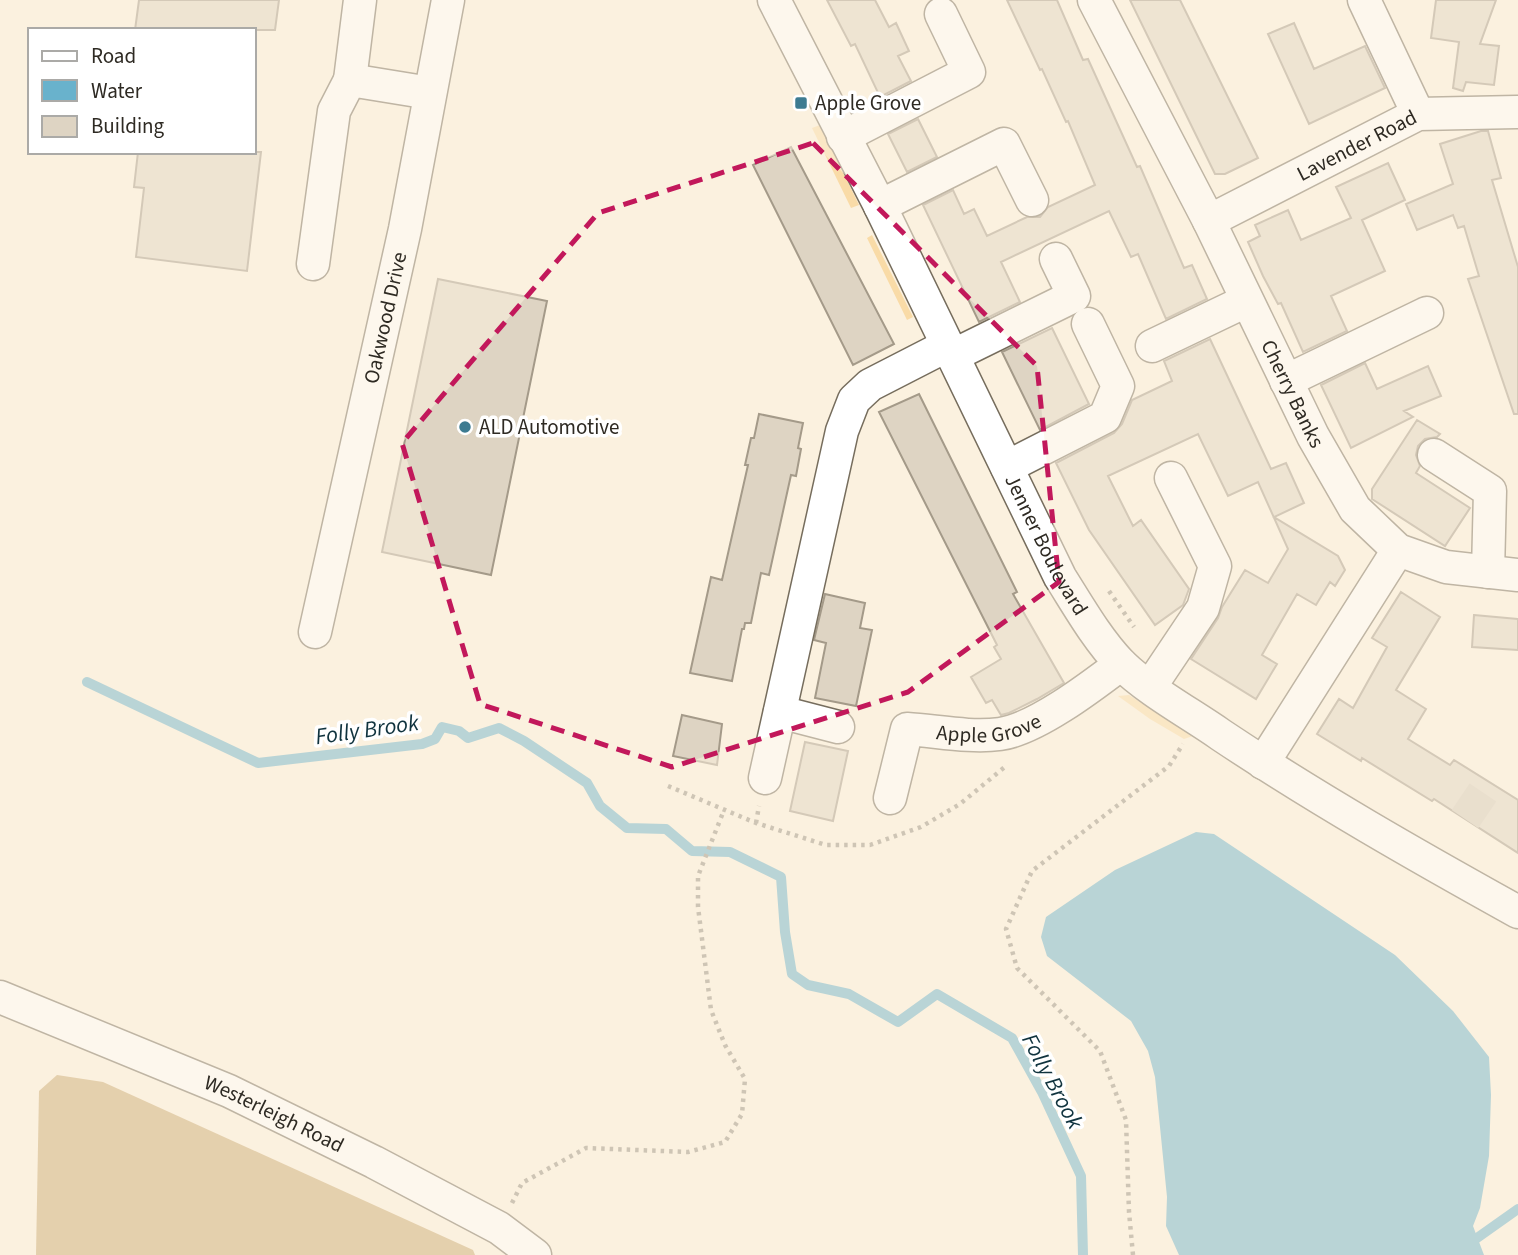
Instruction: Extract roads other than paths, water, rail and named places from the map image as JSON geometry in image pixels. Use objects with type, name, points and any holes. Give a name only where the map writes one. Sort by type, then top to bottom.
[{"type":"street","points":[[313,264],[334,111],[350,80],[360,0]]},
{"type":"street","name":"Oakwood Drive","points":[[315,632],[405,229],[448,0]]},
{"type":"street","name":"Jenner Boulevard","points":[[774,0],[880,206],[1060,577],[1092,627],[1121,664],[1158,675],[1263,763],[1435,866],[1518,912]]},
{"type":"street","name":"Cherry Banks","points":[[1094,0],[1209,221],[1245,301],[1345,493],[1355,509],[1398,550]]},
{"type":"street","points":[[1364,0],[1418,114]]},
{"type":"street","points":[[843,137],[970,72],[941,15]]},
{"type":"street","points":[[350,80],[430,93]]},
{"type":"street","name":"Lavender Road","points":[[1209,221],[1418,114],[1518,108]]},
{"type":"street","points":[[880,206],[1004,144],[1032,200]]},
{"type":"street","points":[[762,792],[842,431],[854,400],[870,385],[1074,296],[1056,259]]},
{"type":"street","points":[[1152,345],[1245,301]]},
{"type":"street","points":[[1286,380],[1427,313]]},
{"type":"street","points":[[1007,467],[1105,417],[1118,386],[1087,324]]},
{"type":"street","points":[[1263,763],[1398,550],[1446,567],[1503,573],[1490,491],[1434,455]]},
{"type":"street","points":[[1158,675],[1203,608],[1215,566],[1171,478]]},
{"type":"street","name":"Apple Grove","points":[[890,798],[907,729],[1001,734],[1041,718],[1097,683],[1121,664]]},
{"type":"street","points":[[780,712],[838,727]]},
{"type":"street","name":"Westerleigh Road","points":[[0,997],[229,1091],[374,1162],[499,1228],[535,1255]]},
{"type":"water","points":[[1196,832],[1214,834],[1395,955],[1453,1011],[1489,1057],[1489,1156],[1480,1208],[1473,1226],[1484,1255],[1179,1255],[1166,1226],[1167,1197],[1155,1077],[1148,1051],[1131,1021],[1047,956],[1041,937],[1046,917],[1115,870]]},
{"type":"waterway","name":"Folly Brook","points":[[87,682],[258,763],[422,744],[435,739],[442,727],[459,731],[468,738],[499,728],[524,741],[587,783],[600,806],[627,828],[666,829],[692,851],[730,852],[781,877],[785,932],[792,974],[808,985],[849,994],[898,1022],[937,994],[1012,1038],[1042,1092],[1081,1176],[1083,1255]]},
{"type":"waterway","points":[[1477,1238],[1518,1209]]},
{"type":"tunnel","points":[[1465,819],[1490,782]]},
{"type":"place","name":"Apple Grove","points":[[801,103]]},
{"type":"place","name":"ALD Automotive","points":[[465,427]]}]
